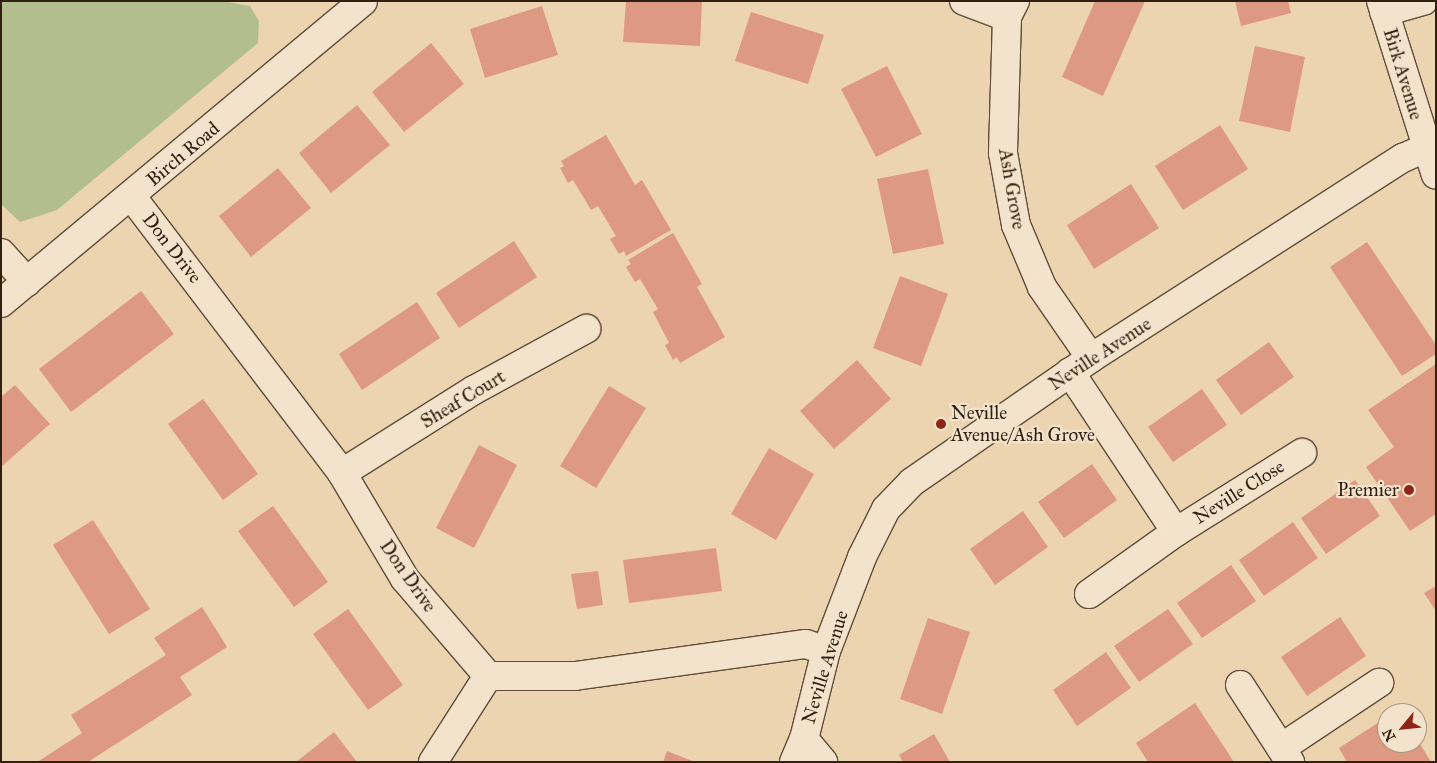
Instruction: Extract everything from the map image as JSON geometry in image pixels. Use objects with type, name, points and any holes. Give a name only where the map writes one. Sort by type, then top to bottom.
[{"type":"street","name":"Birch Road","points":[[1,303],[132,197],[363,1]]},
{"type":"street","points":[[964,1],[1011,9]]},
{"type":"street","points":[[1383,7],[1423,1]]},
{"type":"street","name":"Birk Avenue","points":[[1383,7],[1425,148],[1436,175]]},
{"type":"street","name":"Ash Grove","points":[[1011,9],[1003,152],[1016,226],[1042,287],[1081,365]]},
{"type":"street","name":"Neville Avenue","points":[[799,750],[826,651],[862,557],[886,509],[912,482],[1081,365],[1403,158],[1425,148]]},
{"type":"street","name":"Don Drive","points":[[132,197],[342,473],[406,579],[488,676]]},
{"type":"street","points":[[1,253],[26,282]]},
{"type":"street","name":"Sheaf Court","points":[[342,473],[474,390],[586,329]]},
{"type":"street","name":"Neville Close","points":[[1081,365],[1176,532]]},
{"type":"street","name":"Neville Close","points":[[1089,594],[1176,532],[1302,453]]},
{"type":"street","points":[[433,762],[488,676],[575,676],[806,644],[826,651]]},
{"type":"street","points":[[1240,685],[1286,755],[1380,683]]},
{"type":"street","points":[[799,750],[823,762]]},
{"type":"green space","points":[[1,1],[222,1],[250,6],[259,21],[258,43],[57,210],[20,222],[1,204]]},
{"type":"building","points":[[626,1],[702,1],[700,46],[623,42]]},
{"type":"building","points":[[1095,1],[1145,1],[1103,96],[1062,77]]},
{"type":"building","points":[[1235,1],[1288,1],[1291,13],[1241,26]]},
{"type":"building","points":[[542,6],[558,55],[485,78],[470,29]]},
{"type":"building","points":[[751,12],[824,35],[808,84],[735,61]]},
{"type":"building","points":[[431,43],[464,84],[404,132],[372,92]]},
{"type":"building","points":[[1255,46],[1305,57],[1290,132],[1239,121]]},
{"type":"building","points":[[887,66],[922,134],[876,157],[841,89]]},
{"type":"building","points":[[357,105],[390,145],[331,193],[299,153]]},
{"type":"building","points":[[1220,125],[1248,169],[1183,210],[1155,166]]},
{"type":"building","points":[[606,135],[635,185],[642,180],[671,230],[626,256],[624,251],[619,254],[610,239],[616,236],[598,206],[591,210],[573,180],[568,183],[560,168],[564,166],[561,161]]},
{"type":"building","points":[[278,168],[311,208],[251,257],[219,216]]},
{"type":"building","points":[[928,169],[944,244],[893,254],[877,179]]},
{"type":"building","points":[[1131,184],[1159,228],[1094,269],[1067,225]]},
{"type":"building","points":[[673,233],[702,284],[697,287],[725,337],[680,363],[677,357],[673,360],[665,345],[669,343],[653,312],[658,309],[640,279],[635,282],[626,267],[631,264],[628,260]]},
{"type":"building","points":[[514,241],[537,277],[459,328],[436,293]]},
{"type":"building","points":[[1367,242],[1436,345],[1436,354],[1402,376],[1330,267]]},
{"type":"building","points":[[900,276],[948,294],[921,366],[873,348]]},
{"type":"building","points":[[141,291],[174,334],[71,412],[39,369]]},
{"type":"building","points":[[417,302],[440,338],[362,390],[339,354]]},
{"type":"building","points":[[1269,342],[1294,377],[1241,415],[1216,380]]},
{"type":"building","points":[[857,360],[891,399],[834,449],[800,411]]},
{"type":"building","name":"Premier","points":[[1436,364],[1436,514],[1410,531],[1366,467],[1394,447],[1368,410]]},
{"type":"building","points":[[15,385],[50,424],[1,467],[1,397]]},
{"type":"building","points":[[609,386],[646,408],[596,488],[560,466]]},
{"type":"building","points":[[1202,389],[1227,425],[1173,462],[1148,427]]},
{"type":"building","points":[[203,399],[258,474],[223,500],[168,424]]},
{"type":"building","points":[[479,445],[517,465],[474,548],[436,528]]},
{"type":"building","points":[[769,448],[814,474],[776,540],[731,514]]},
{"type":"building","points":[[1092,464],[1117,500],[1064,538],[1038,502]]},
{"type":"building","points":[[1355,480],[1380,516],[1326,554],[1301,518]]},
{"type":"building","points":[[273,506],[328,582],[294,607],[238,531]]},
{"type":"building","points":[[1023,511],[1048,547],[995,585],[970,549]]},
{"type":"building","points":[[93,520],[150,609],[109,634],[53,545]]},
{"type":"building","points":[[1293,522],[1318,558],[1264,596],[1239,560]]},
{"type":"building","points":[[716,548],[722,591],[629,603],[623,560]]},
{"type":"building","points":[[1231,565],[1256,601],[1202,638],[1177,603]]},
{"type":"building","points":[[598,571],[603,605],[577,609],[571,574]]},
{"type":"building","points":[[1436,586],[1436,611],[1424,593]]},
{"type":"building","points":[[202,607],[227,647],[180,677],[192,695],[88,762],[37,762],[82,733],[71,715],[166,655],[154,638]]},
{"type":"building","points":[[348,609],[403,685],[368,710],[313,634]]},
{"type":"building","points":[[1168,609],[1193,644],[1139,682],[1114,646]]},
{"type":"building","points":[[1340,617],[1366,656],[1307,696],[1281,657]]},
{"type":"building","points":[[928,618],[970,632],[942,714],[900,699]]},
{"type":"building","points":[[1106,652],[1131,688],[1077,726],[1053,690]]},
{"type":"building","points":[[1195,703],[1234,762],[1148,762],[1136,743]]},
{"type":"building","points":[[1377,723],[1377,753],[1426,753],[1431,762],[1347,762],[1339,748]]},
{"type":"building","points":[[334,732],[357,762],[296,762]]},
{"type":"building","points":[[934,734],[950,762],[903,762],[899,755]]},
{"type":"building","points":[[667,751],[695,762],[663,762]]},
{"type":"place","name":"Neville Avenue/Ash Grove","points":[[941,424]]},
{"type":"place","name":"Premier","points":[[1409,490]]}]
